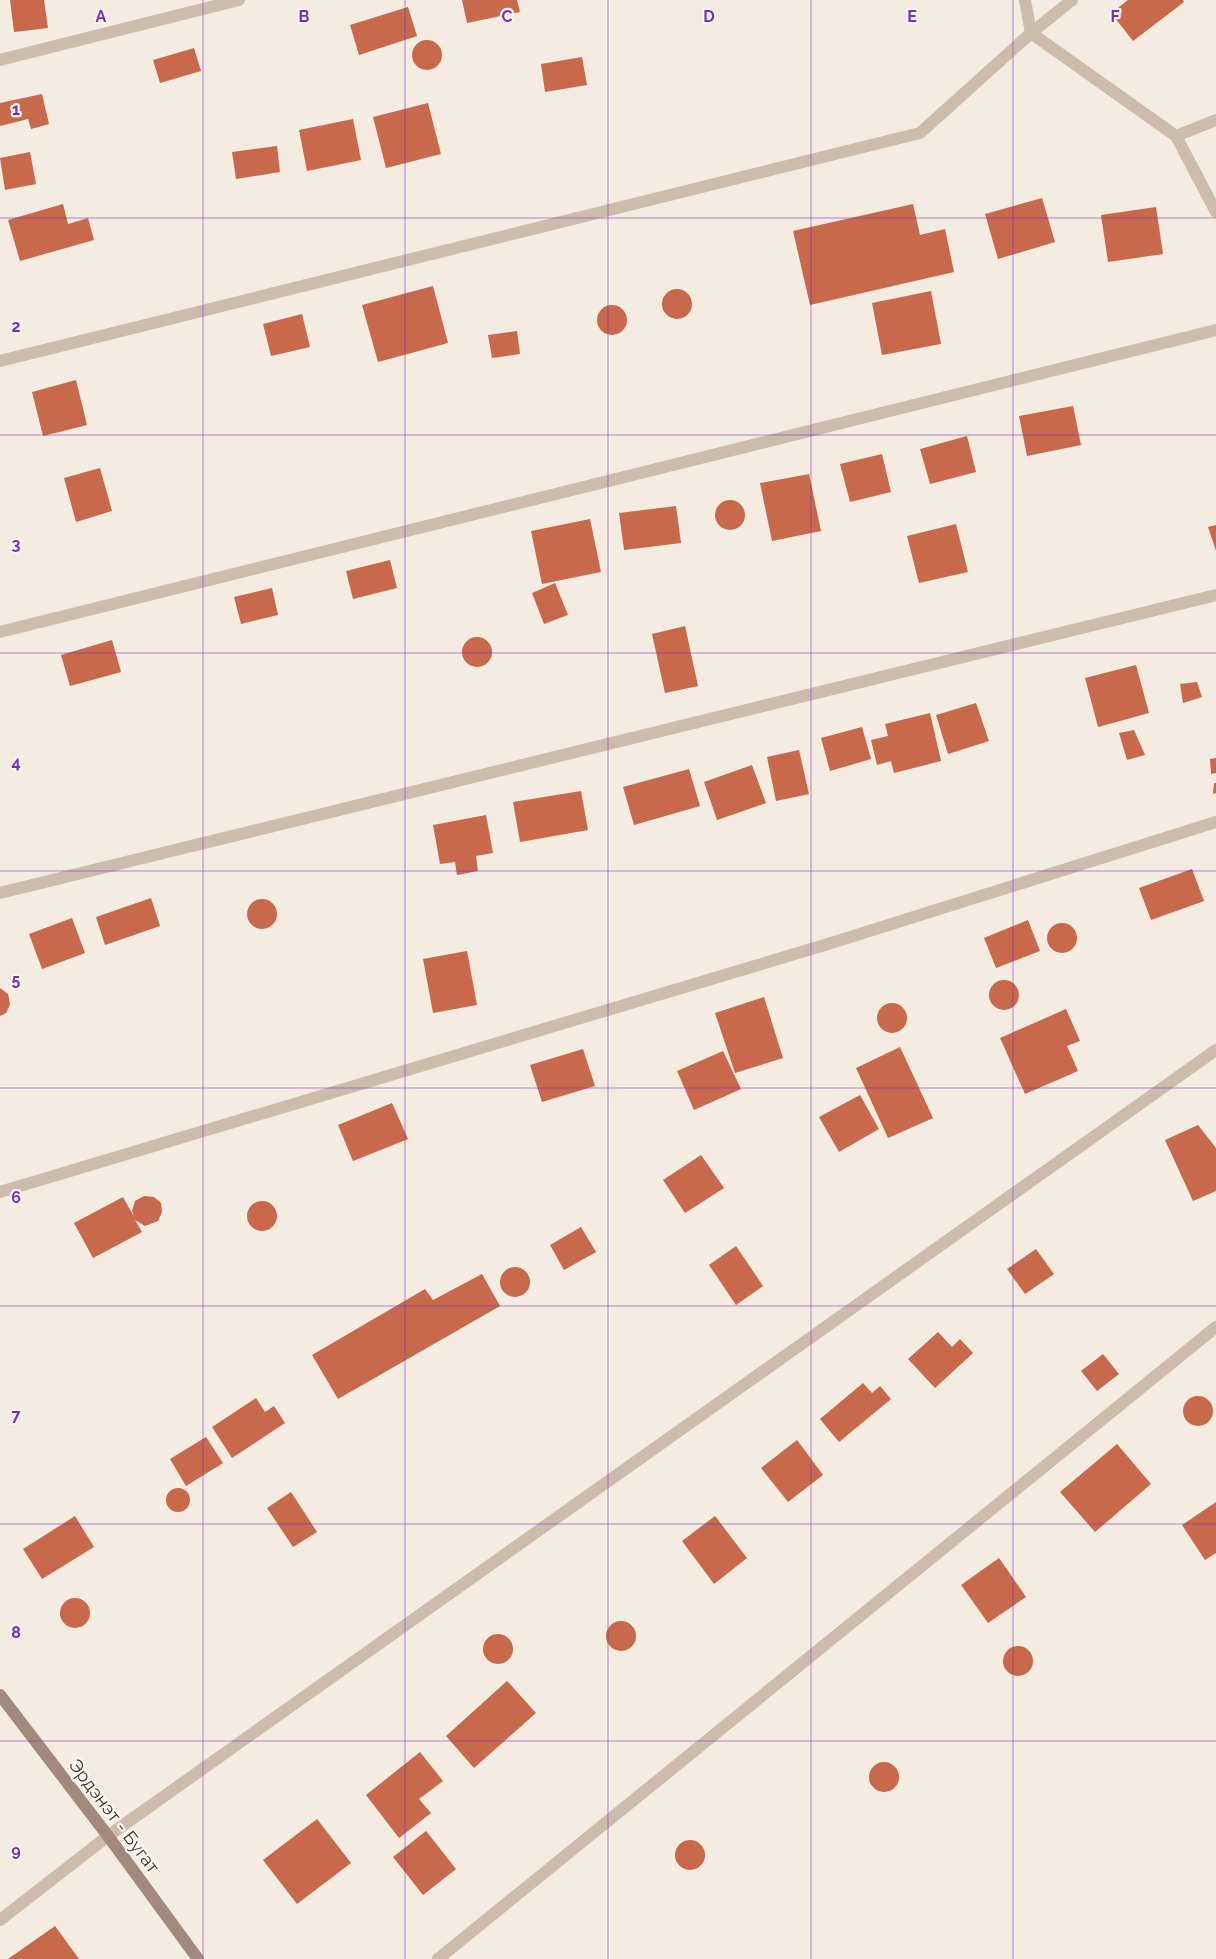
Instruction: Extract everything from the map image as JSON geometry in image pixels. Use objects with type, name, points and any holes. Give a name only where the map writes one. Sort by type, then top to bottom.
[{"type":"street","points":[[0,60],[240,0]]},
{"type":"street","points":[[1025,0],[1031,33],[1176,136],[1216,212]]},
{"type":"street","points":[[0,362],[920,133],[1031,33],[1072,0]]},
{"type":"street","points":[[1176,136],[1216,120]]},
{"type":"street","points":[[0,632],[1216,330]]},
{"type":"street","points":[[0,893],[1216,595]]},
{"type":"street","points":[[0,1192],[828,944],[1216,822]]},
{"type":"street","points":[[0,1920],[108,1836],[1216,1050]]},
{"type":"street","points":[[438,1959],[1216,1327]]},
{"type":"street","name":"Эрдэнэт - Бугат","points":[[0,1695],[108,1836],[198,1959]]},
{"type":"building","points":[[10,0],[44,0],[48,28],[14,32]]},
{"type":"building","points":[[462,0],[517,0],[520,12],[467,23]]},
{"type":"building","points":[[1128,0],[1183,0],[1184,2],[1133,41],[1111,13]]},
{"type":"building","points":[[408,7],[417,36],[359,55],[350,25]]},
{"type":"building","points":[[427,40],[438,44],[442,55],[438,66],[427,70],[416,66],[412,55],[416,44]]},
{"type":"building","points":[[194,48],[201,71],[160,83],[153,60]]},
{"type":"building","points":[[582,57],[587,85],[545,92],[541,64]]},
{"type":"building","points":[[42,94],[49,124],[31,129],[28,119],[0,126],[0,103]]},
{"type":"building","points":[[428,103],[441,154],[386,168],[373,117]]},
{"type":"building","points":[[353,119],[361,160],[307,171],[299,130]]},
{"type":"building","points":[[277,146],[280,172],[236,179],[232,152]]},
{"type":"building","points":[[30,152],[36,184],[5,190],[0,158]]},
{"type":"building","points":[[1042,198],[1055,242],[998,259],[985,214]]},
{"type":"building","points":[[63,204],[68,224],[88,218],[94,240],[20,261],[8,220]]},
{"type":"building","points":[[913,204],[920,235],[945,229],[954,272],[810,305],[793,231]]},
{"type":"building","points":[[1156,207],[1163,254],[1108,262],[1101,215]]},
{"type":"building","points":[[433,286],[448,343],[378,362],[362,305]]},
{"type":"building","points":[[677,289],[688,293],[692,304],[688,315],[677,319],[666,315],[662,304],[666,293]]},
{"type":"building","points":[[931,291],[941,344],[882,355],[872,303]]},
{"type":"building","points":[[612,305],[623,309],[627,320],[623,331],[612,335],[601,331],[597,320],[601,309]]},
{"type":"building","points":[[302,314],[310,347],[271,356],[263,324]]},
{"type":"building","points":[[517,331],[520,354],[492,358],[488,335]]},
{"type":"building","points":[[76,380],[87,425],[43,436],[32,392]]},
{"type":"building","points":[[1073,406],[1081,445],[1027,456],[1019,416]]},
{"type":"building","points":[[967,436],[976,472],[930,484],[920,449]]},
{"type":"building","points":[[882,454],[891,492],[850,502],[840,464]]},
{"type":"building","points":[[100,468],[112,511],[76,522],[64,478]]},
{"type":"building","points":[[809,474],[821,531],[772,541],[760,483]]},
{"type":"building","points":[[730,500],[741,504],[745,515],[741,526],[730,530],[719,526],[715,515],[719,504]]},
{"type":"building","points":[[676,506],[681,543],[624,550],[619,513]]},
{"type":"building","points":[[590,519],[601,572],[542,584],[531,531]]},
{"type":"building","points":[[956,524],[968,572],[919,583],[907,536]]},
{"type":"building","points":[[1216,525],[1216,551],[1208,527]]},
{"type":"building","points":[[390,560],[397,588],[353,599],[346,571]]},
{"type":"building","points":[[555,583],[568,615],[544,624],[532,593]]},
{"type":"building","points":[[272,588],[278,615],[241,624],[234,597]]},
{"type":"building","points":[[685,626],[698,686],[665,693],[652,634]]},
{"type":"building","points":[[477,637],[488,641],[492,652],[488,663],[477,667],[466,663],[462,652],[466,641]]},
{"type":"building","points":[[112,640],[121,672],[70,686],[61,655]]},
{"type":"building","points":[[1136,665],[1149,713],[1098,727],[1085,678]]},
{"type":"building","points":[[1197,682],[1202,697],[1183,703],[1180,684]]},
{"type":"building","points":[[976,703],[989,741],[948,754],[936,715]]},
{"type":"building","points":[[930,713],[941,761],[894,773],[891,761],[877,765],[871,740],[888,736],[885,724]]},
{"type":"building","points":[[862,727],[871,759],[830,771],[821,738]]},
{"type":"building","points":[[1134,730],[1145,755],[1127,760],[1119,733]]},
{"type":"building","points":[[799,750],[809,794],[776,801],[767,757]]},
{"type":"building","points":[[1216,758],[1216,773],[1211,774],[1210,759]]},
{"type":"building","points":[[752,765],[766,803],[717,820],[704,782]]},
{"type":"building","points":[[689,769],[700,806],[634,825],[623,787]]},
{"type":"building","points":[[1214,783],[1216,783],[1216,793],[1213,794]]},
{"type":"building","points":[[581,791],[588,830],[520,842],[513,802]]},
{"type":"building","points":[[486,815],[493,853],[476,856],[478,871],[457,875],[455,862],[440,864],[433,825]]},
{"type":"building","points":[[1192,869],[1204,901],[1151,920],[1139,888]]},
{"type":"building","points":[[151,898],[160,926],[105,945],[96,917]]},
{"type":"building","points":[[262,899],[273,903],[277,914],[273,925],[262,929],[251,925],[247,914],[251,903]]},
{"type":"building","points":[[72,918],[85,953],[42,969],[29,934]]},
{"type":"building","points":[[1028,920],[1040,951],[996,968],[984,938]]},
{"type":"building","points":[[1062,923],[1073,927],[1077,938],[1073,949],[1062,953],[1051,949],[1047,938],[1051,927]]},
{"type":"building","points":[[467,951],[477,1005],[433,1013],[423,959]]},
{"type":"building","points":[[1004,980],[1015,984],[1019,995],[1015,1006],[1004,1010],[993,1006],[989,995],[993,984]]},
{"type":"building","points":[[0,988],[8,994],[10,1004],[6,1013],[0,1016]]},
{"type":"building","points":[[764,997],[783,1058],[735,1073],[715,1013]]},
{"type":"building","points":[[892,1003],[903,1007],[907,1018],[903,1029],[892,1033],[881,1029],[877,1018],[881,1007]]},
{"type":"building","points":[[1066,1009],[1080,1041],[1067,1046],[1078,1071],[1025,1094],[1000,1038]]},
{"type":"building","points":[[900,1047],[933,1118],[888,1138],[856,1068]]},
{"type":"building","points":[[583,1049],[595,1086],[542,1102],[530,1065]]},
{"type":"building","points":[[723,1051],[741,1089],[694,1110],[677,1071]]},
{"type":"building","points":[[860,1095],[879,1129],[839,1152],[819,1117]]},
{"type":"building","points":[[392,1103],[408,1139],[353,1161],[338,1125]]},
{"type":"building","points":[[1198,1125],[1216,1148],[1216,1191],[1193,1201],[1165,1140]]},
{"type":"building","points":[[701,1155],[724,1188],[685,1213],[663,1180]]},
{"type":"building","points":[[144,1196],[154,1197],[161,1203],[162,1212],[158,1221],[145,1226],[135,1220],[142,1232],[93,1258],[74,1223],[123,1197],[134,1217],[132,1211],[135,1201]]},
{"type":"building","points":[[262,1201],[273,1205],[277,1216],[273,1227],[262,1231],[251,1227],[247,1216],[251,1205]]},
{"type":"building","points":[[581,1227],[596,1252],[564,1270],[550,1245]]},
{"type":"building","points":[[736,1246],[763,1286],[736,1305],[709,1265]]},
{"type":"building","points":[[1036,1249],[1054,1274],[1025,1294],[1007,1269]]},
{"type":"building","points":[[515,1267],[526,1271],[530,1282],[526,1293],[515,1297],[504,1293],[500,1282],[504,1271]]},
{"type":"building","points":[[482,1274],[500,1306],[338,1399],[312,1355],[425,1289],[433,1300]]},
{"type":"building","points":[[938,1332],[952,1347],[960,1339],[973,1353],[935,1388],[908,1359]]},
{"type":"building","points":[[1103,1354],[1119,1374],[1097,1391],[1081,1371]]},
{"type":"building","points":[[863,1383],[872,1393],[880,1386],[891,1399],[839,1442],[820,1419]]},
{"type":"building","points":[[1198,1396],[1208,1401],[1213,1411],[1208,1421],[1198,1426],[1188,1421],[1183,1411],[1188,1401]]},
{"type":"building","points":[[256,1398],[265,1412],[274,1406],[285,1423],[232,1458],[212,1427]]},
{"type":"building","points":[[206,1437],[223,1463],[186,1486],[170,1459]]},
{"type":"building","points":[[797,1440],[823,1475],[788,1502],[761,1468]]},
{"type":"building","points":[[1117,1444],[1151,1484],[1095,1532],[1060,1492]]},
{"type":"building","points":[[178,1488],[183,1489],[189,1495],[189,1505],[183,1511],[178,1512],[173,1511],[167,1505],[166,1500],[167,1495],[173,1489]]},
{"type":"building","points":[[291,1492],[317,1532],[293,1547],[267,1508]]},
{"type":"building","points":[[1216,1502],[1216,1553],[1205,1560],[1182,1525]]},
{"type":"building","points":[[75,1516],[94,1547],[42,1579],[23,1549]]},
{"type":"building","points":[[715,1516],[747,1558],[714,1584],[682,1541]]},
{"type":"building","points":[[999,1558],[1026,1597],[988,1623],[961,1585]]},
{"type":"building","points":[[75,1598],[86,1602],[90,1613],[86,1624],[75,1628],[64,1624],[60,1613],[64,1602]]},
{"type":"building","points":[[621,1621],[632,1625],[636,1636],[632,1647],[621,1651],[610,1647],[606,1636],[610,1625]]},
{"type":"building","points":[[498,1634],[509,1638],[513,1649],[509,1660],[498,1664],[487,1660],[483,1649],[487,1638]]},
{"type":"building","points":[[1018,1646],[1029,1650],[1033,1661],[1029,1672],[1018,1676],[1007,1672],[1003,1661],[1007,1650]]},
{"type":"building","points":[[507,1681],[536,1713],[474,1768],[446,1736]]},
{"type":"building","points":[[420,1752],[443,1781],[419,1799],[431,1813],[399,1838],[366,1795]]},
{"type":"building","points":[[884,1762],[895,1766],[899,1777],[895,1788],[884,1792],[873,1788],[869,1777],[873,1766]]},
{"type":"building","points":[[317,1819],[351,1863],[297,1904],[263,1860]]},
{"type":"building","points":[[426,1831],[456,1869],[423,1895],[393,1857]]},
{"type":"building","points":[[690,1840],[701,1844],[705,1855],[701,1866],[690,1870],[679,1866],[675,1855],[679,1844]]},
{"type":"building","points":[[55,1926],[79,1959],[8,1959]]}]
